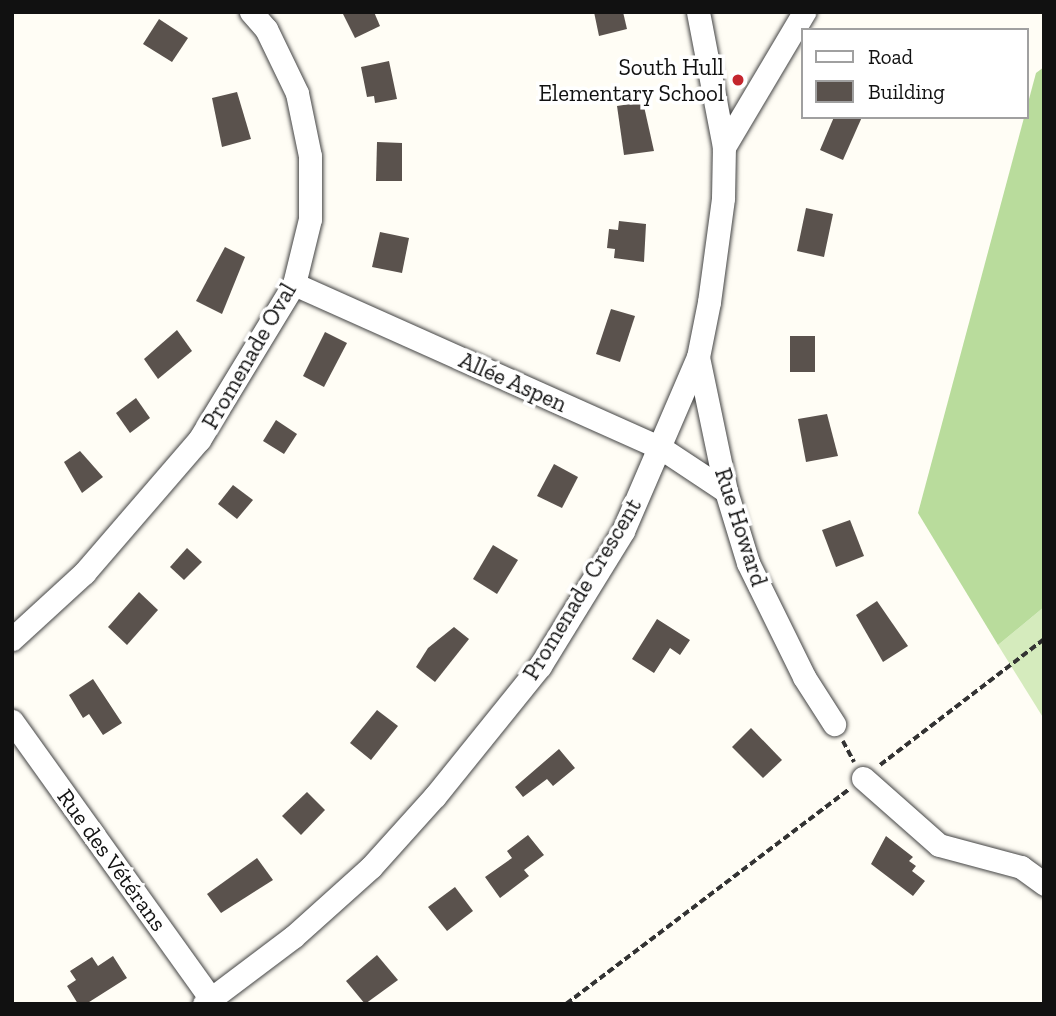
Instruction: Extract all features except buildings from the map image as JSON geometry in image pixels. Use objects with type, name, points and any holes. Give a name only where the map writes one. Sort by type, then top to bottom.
[{"type":"street","name":"Promenade Oval","points":[[12,639],[84,573],[199,440],[293,284],[310,219],[310,156],[297,93],[266,29],[251,12]]},
{"type":"street","name":"Promenade Crescent","points":[[207,1001],[293,937],[371,867],[490,730],[584,595],[623,531],[698,357],[723,198],[724,147],[698,12]]},
{"type":"street","points":[[724,147],[804,12]]},
{"type":"street","name":"Allée Aspen","points":[[293,284],[661,448],[726,491]]},
{"type":"street","name":"Rue Howard","points":[[698,357],[726,491],[748,563],[804,677],[834,724]]},
{"type":"street","name":"Rue des Vétérans","points":[[12,722],[207,1001]]},
{"type":"street","points":[[863,778],[939,845],[1021,867],[1044,884]]},
{"type":"path","points":[[566,1004],[1044,639]]},
{"type":"path","points":[[834,724],[863,778]]},
{"type":"green space","points":[[1044,67],[1044,607],[998,645],[918,513],[1024,119],[1028,119],[1028,103],[1036,73]]},
{"type":"green space","points":[[1044,607],[1044,719],[998,645]]},
{"type":"place","name":"South Hull Elementary School","points":[[738,80]]}]
